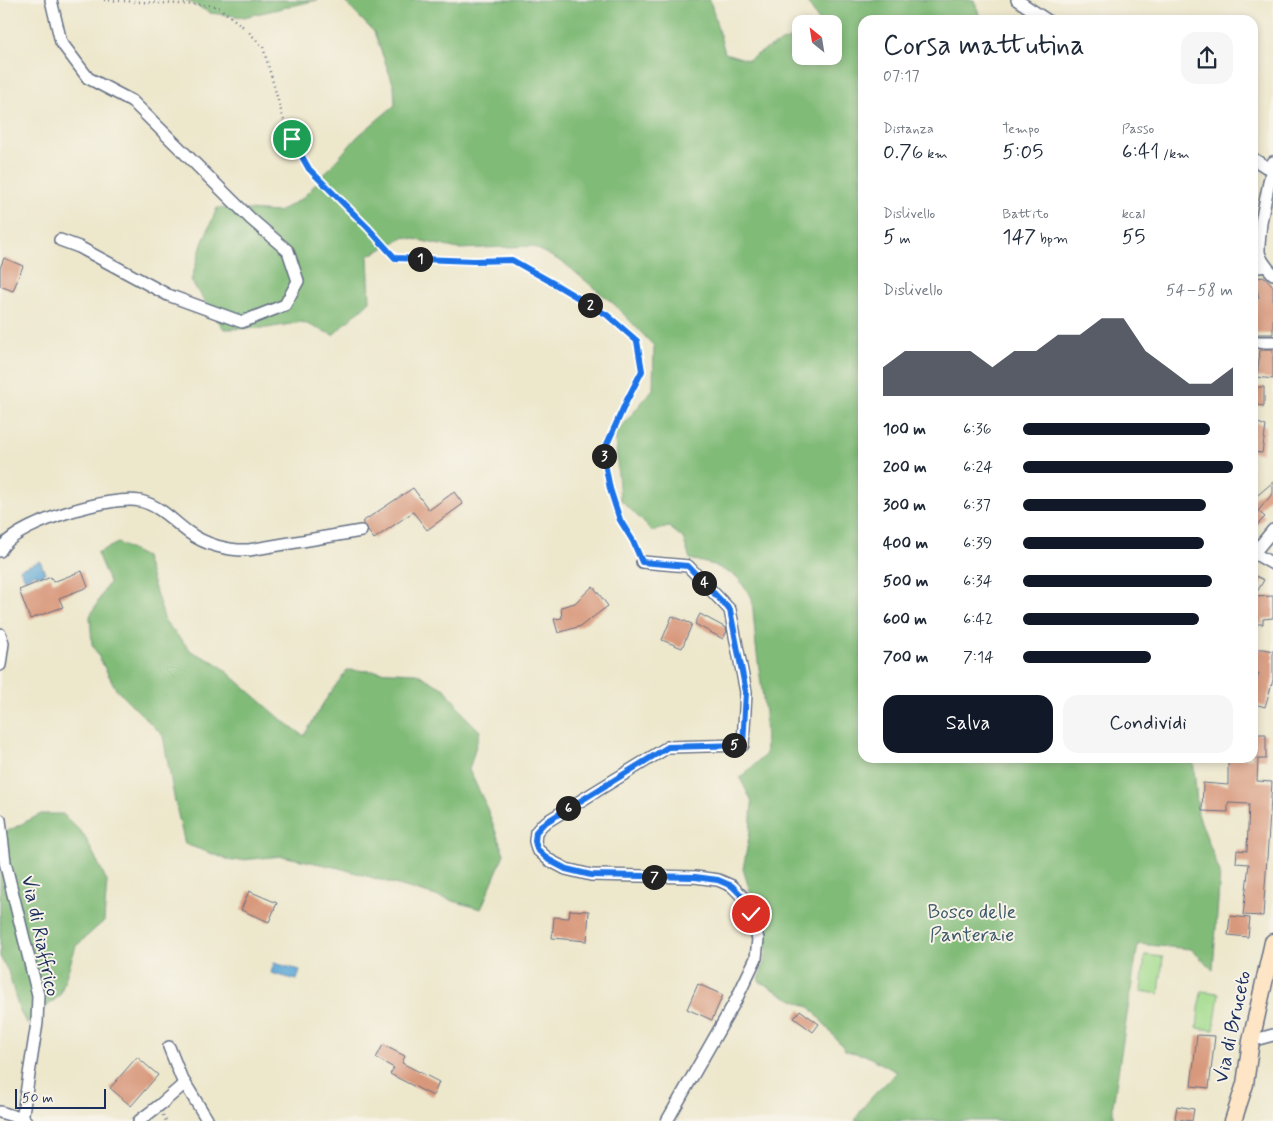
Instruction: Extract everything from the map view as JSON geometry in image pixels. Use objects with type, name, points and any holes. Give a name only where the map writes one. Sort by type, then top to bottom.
[{"type":"main road","name":"Via di Bruceto","points":[[1233,1121],[1245,1084],[1273,942]]},
{"type":"main road","points":[[1245,1084],[1246,1121]]},
{"type":"street","points":[[51,0],[61,42],[88,78],[132,102],[251,218],[288,251],[298,281],[285,305],[242,322],[168,295],[79,247],[60,240]]},
{"type":"street","points":[[1017,0],[1039,15]]},
{"type":"street","points":[[1258,162],[1266,168],[1272,166],[1261,222],[1259,245],[1259,253],[1269,270]]},
{"type":"street","points":[[1258,342],[1273,342]]},
{"type":"street","points":[[0,551],[12,538],[34,525],[81,508],[124,500],[140,501],[153,506],[190,534],[223,548],[238,550],[250,550],[361,531]]},
{"type":"street","points":[[1258,547],[1273,530]]},
{"type":"street","points":[[1258,556],[1273,564]]},
{"type":"street","points":[[642,562],[688,566],[730,610],[746,692],[743,745],[668,747],[543,824],[536,832],[535,841],[537,849],[549,860],[566,869],[591,875],[695,877],[718,880],[732,886],[743,897],[751,914],[758,939],[756,958],[736,1000],[667,1121]]},
{"type":"street","points":[[0,634],[3,643],[0,665]]},
{"type":"street","name":"Via di Riaffrico","points":[[0,820],[5,862],[38,995],[37,1023],[23,1113],[24,1120],[0,1112]]},
{"type":"street","points":[[1252,1042],[1273,1035]]},
{"type":"street","points":[[170,1047],[184,1084],[208,1121]]},
{"type":"street","points":[[139,1121],[184,1084]]},
{"type":"path","points":[[104,0],[217,6],[246,29],[263,47],[283,118],[292,139],[309,169],[395,258],[474,261],[512,260],[607,315],[637,341],[642,371],[603,453],[610,489],[620,520],[633,541],[642,562]]},
{"type":"green space","points":[[186,0],[317,0],[244,17],[210,13]]},
{"type":"green space","name":"Bosco delle Panteraie","points":[[343,0],[710,0],[725,53],[748,60],[768,48],[792,38],[792,65],[842,65],[842,15],[815,15],[806,0],[974,0],[979,15],[858,15],[858,763],[1193,763],[1198,814],[1220,873],[1213,970],[1191,949],[1138,944],[1113,1105],[1113,1121],[855,1121],[869,1100],[897,1072],[865,1055],[846,1051],[811,1008],[759,981],[767,951],[763,925],[743,869],[750,832],[752,802],[740,778],[766,754],[765,713],[752,598],[737,577],[714,565],[690,559],[683,538],[669,527],[652,531],[620,499],[615,435],[653,389],[654,346],[615,305],[564,263],[532,246],[458,249],[405,237],[368,256],[370,301],[333,335],[302,322],[267,328],[224,329],[191,281],[202,244],[217,208],[278,212],[303,198],[358,136],[395,105],[394,86],[374,32]]},
{"type":"green space","points":[[118,543],[145,557],[165,621],[191,651],[218,664],[281,719],[304,736],[324,702],[347,670],[416,673],[446,690],[466,717],[480,731],[469,770],[485,803],[504,854],[481,909],[339,868],[282,856],[232,861],[185,844],[163,736],[116,689],[92,644],[90,616],[109,582],[97,553]]},
{"type":"green space","points":[[41,814],[63,814],[84,835],[107,881],[104,921],[76,946],[60,995],[27,1024],[19,1010],[8,971],[0,957],[0,835]]},
{"type":"green space","points":[[1145,955],[1163,957],[1159,994],[1141,991]]},
{"type":"green space","points":[[1201,991],[1219,993],[1214,1030],[1197,1028]]},
{"type":"water","points":[[40,561],[45,573],[38,576],[36,573],[25,579],[20,569]]},
{"type":"water","points":[[274,963],[300,970],[297,980],[271,973]]},
{"type":"building","points":[[4,258],[23,266],[13,291],[0,286],[0,268]]},
{"type":"building","points":[[1265,277],[1273,286],[1273,334],[1258,334],[1258,278]]},
{"type":"building","points":[[1260,350],[1273,350],[1273,379],[1258,377]]},
{"type":"building","points":[[1258,387],[1264,387],[1264,406],[1258,406]]},
{"type":"building","points":[[1258,423],[1266,426],[1262,453],[1258,453]]},
{"type":"building","points":[[1273,482],[1273,493],[1258,511],[1258,495]]},
{"type":"building","points":[[413,488],[429,510],[454,492],[463,504],[427,530],[413,512],[374,539],[362,522]]},
{"type":"building","points":[[1258,511],[1265,517],[1258,524]]},
{"type":"building","points":[[82,571],[88,587],[59,598],[63,607],[30,619],[19,590],[51,577],[53,582]]},
{"type":"building","points":[[1258,577],[1264,580],[1258,590]]},
{"type":"building","points":[[593,586],[608,606],[581,626],[558,633],[554,619],[562,618],[561,607],[575,603]]},
{"type":"building","points":[[1273,596],[1273,618],[1263,619],[1263,624],[1258,624],[1258,597]]},
{"type":"building","points":[[700,614],[726,628],[727,631],[723,639],[695,624]]},
{"type":"building","points":[[672,616],[692,624],[682,648],[662,640]]},
{"type":"building","points":[[1258,649],[1273,651],[1273,680],[1265,707],[1258,705]]},
{"type":"building","points":[[1258,734],[1266,734],[1266,759],[1258,759]]},
{"type":"building","points":[[1228,763],[1258,763],[1257,781],[1272,782],[1263,916],[1243,915],[1249,864],[1236,863],[1237,850],[1247,851],[1249,804],[1228,803],[1228,812],[1202,811],[1203,783],[1228,785]]},
{"type":"building","points":[[249,891],[277,903],[269,922],[241,910]]},
{"type":"building","points":[[570,910],[589,911],[587,941],[552,938],[554,917],[569,918]]},
{"type":"building","points":[[1230,916],[1250,918],[1248,937],[1228,935]]},
{"type":"building","points":[[698,984],[723,995],[712,1020],[687,1009]]},
{"type":"building","points":[[800,1010],[819,1024],[813,1032],[794,1018]]},
{"type":"building","points":[[1197,1035],[1215,1036],[1209,1088],[1191,1086]]},
{"type":"building","points":[[383,1045],[405,1056],[402,1063],[439,1082],[433,1096],[390,1074],[394,1068],[376,1058]]},
{"type":"building","points":[[137,1057],[158,1075],[131,1106],[110,1088]]},
{"type":"building","points":[[1177,1106],[1194,1109],[1192,1121],[1175,1119]]},
{"type":"route","points":[[292,139],[309,169],[395,258],[474,261],[512,260],[607,315],[637,341],[642,371],[603,453],[610,489],[620,520],[633,541],[642,562],[688,566],[730,610],[746,692],[743,745],[668,747],[543,824],[536,832],[535,841],[537,849],[549,860],[566,869],[591,875],[695,877],[718,880],[732,886],[743,897],[751,914]]}]
